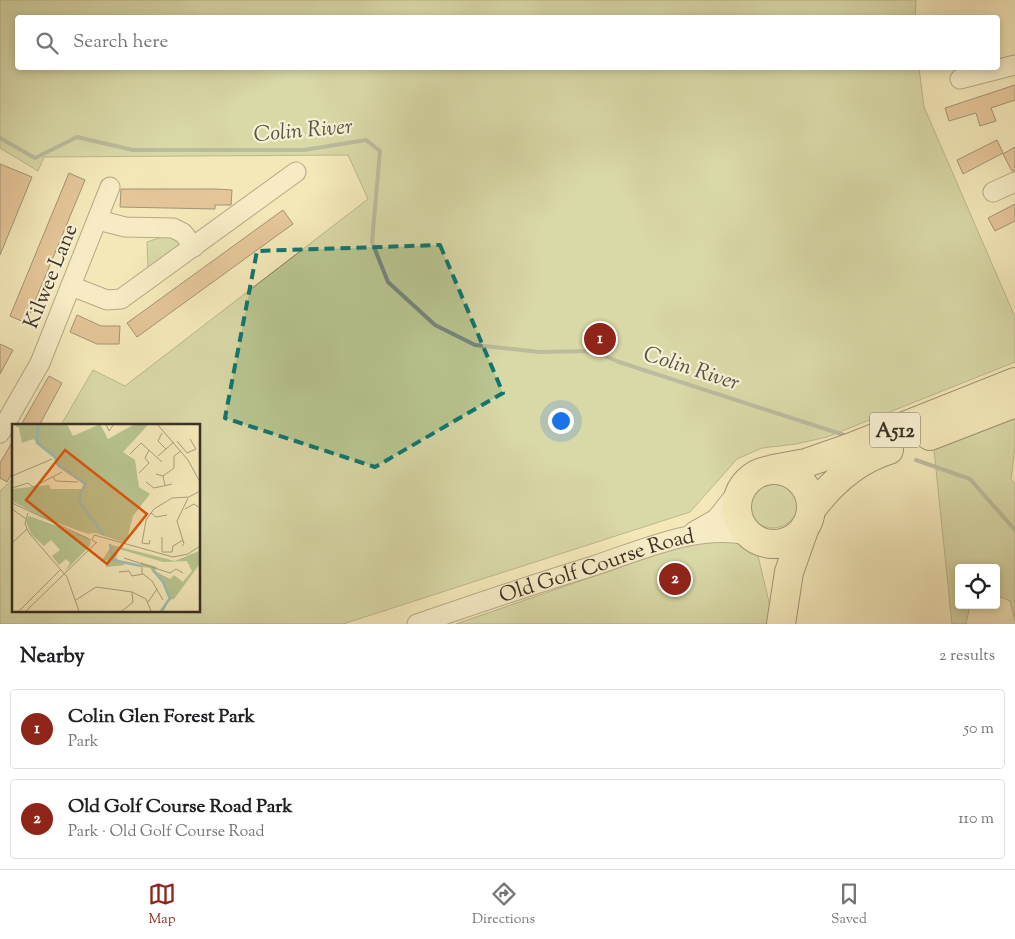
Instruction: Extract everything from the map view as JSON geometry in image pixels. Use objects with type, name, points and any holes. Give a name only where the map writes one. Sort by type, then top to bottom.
[{"type":"highway","name":"A512","points":[[808,520],[789,572],[781,624],[775,574],[755,539],[738,519],[736,507],[743,485],[756,474],[806,463],[840,451],[1015,382]]},
{"type":"highway","name":"A512","points":[[755,539],[779,544],[789,541],[837,490],[865,470],[916,441],[1015,404]]},
{"type":"highway","points":[[773,469],[795,476],[803,484],[809,494],[808,520]]},
{"type":"street","points":[[1000,69],[1015,65]]},
{"type":"street","points":[[960,79],[995,70]]},
{"type":"street","points":[[71,286],[107,300],[121,299],[296,172]]},
{"type":"street","points":[[993,192],[1015,182]]},
{"type":"street","name":"Kilwee Lane","points":[[0,433],[40,363],[110,187]]},
{"type":"street","points":[[98,220],[124,227],[173,228],[183,233],[194,247]]},
{"type":"street","points":[[678,539],[703,528],[716,519],[743,485]]},
{"type":"street","name":"Old Golf Course Road","points":[[416,624],[520,588],[678,539],[720,532],[735,532],[755,539]]},
{"type":"highlighted area","points":[[440,245],[503,393],[375,467],[225,418],[257,251]]},
{"type":"green space","points":[[0,0],[916,0],[915,15],[15,15],[15,70],[919,70],[924,107],[1015,317],[1015,362],[827,437],[796,444],[762,448],[737,459],[690,512],[343,624],[0,624],[0,491],[12,480],[12,612],[200,612],[200,424],[62,424],[93,370],[125,386],[368,199],[348,155],[44,157],[38,171],[0,148]]},
{"type":"green space","points":[[171,234],[181,244],[180,247],[154,269],[148,267],[147,242]]},
{"type":"green space","points":[[1015,419],[1015,446],[1011,479],[1015,484],[1015,621],[1010,601],[1000,597],[1000,564],[955,564],[955,609],[969,609],[966,624],[952,624],[934,450]]},
{"type":"green space","points":[[773,478],[783,480],[791,485],[796,493],[798,503],[796,513],[791,521],[783,526],[773,528],[763,526],[755,521],[750,513],[748,503],[750,493],[755,485],[763,480]]},
{"type":"green space","points":[[730,537],[757,552],[770,606],[768,624],[456,624],[696,541]]},
{"type":"building","points":[[1015,85],[1015,100],[991,108],[996,121],[980,126],[976,113],[949,121],[945,108]]},
{"type":"building","points":[[997,140],[1003,153],[963,174],[957,160]]},
{"type":"building","points":[[1015,147],[1015,171],[1012,171],[1003,154]]},
{"type":"building","points":[[0,164],[32,177],[0,255]]},
{"type":"building","points":[[69,173],[85,180],[26,323],[10,316]]},
{"type":"building","points":[[121,189],[232,190],[231,205],[215,205],[215,209],[120,207]]},
{"type":"building","points":[[1015,204],[1015,221],[995,231],[988,218]]},
{"type":"building","points":[[283,210],[293,224],[137,337],[127,323]]},
{"type":"building","points":[[77,315],[101,326],[120,326],[119,344],[97,344],[70,332]]},
{"type":"building","points":[[0,344],[13,350],[0,374]]},
{"type":"building","points":[[49,376],[62,383],[40,424],[22,424]]},
{"type":"building","points":[[12,442],[12,473],[7,482],[0,478],[0,463]]},
{"type":"waterway","name":"Colin River","points":[[0,138],[35,158],[77,137],[133,150],[304,150],[366,140],[380,151],[372,242],[388,282],[435,325],[475,345],[539,352],[593,351],[619,362],[844,435]]},
{"type":"waterway","name":"Colin River","points":[[916,460],[970,479],[1015,530]]},
{"type":"place","name":"Colin Glen Forest Park","points":[[600,339]]},
{"type":"place","name":"Old Golf Course Road Park","points":[[675,579]]}]
